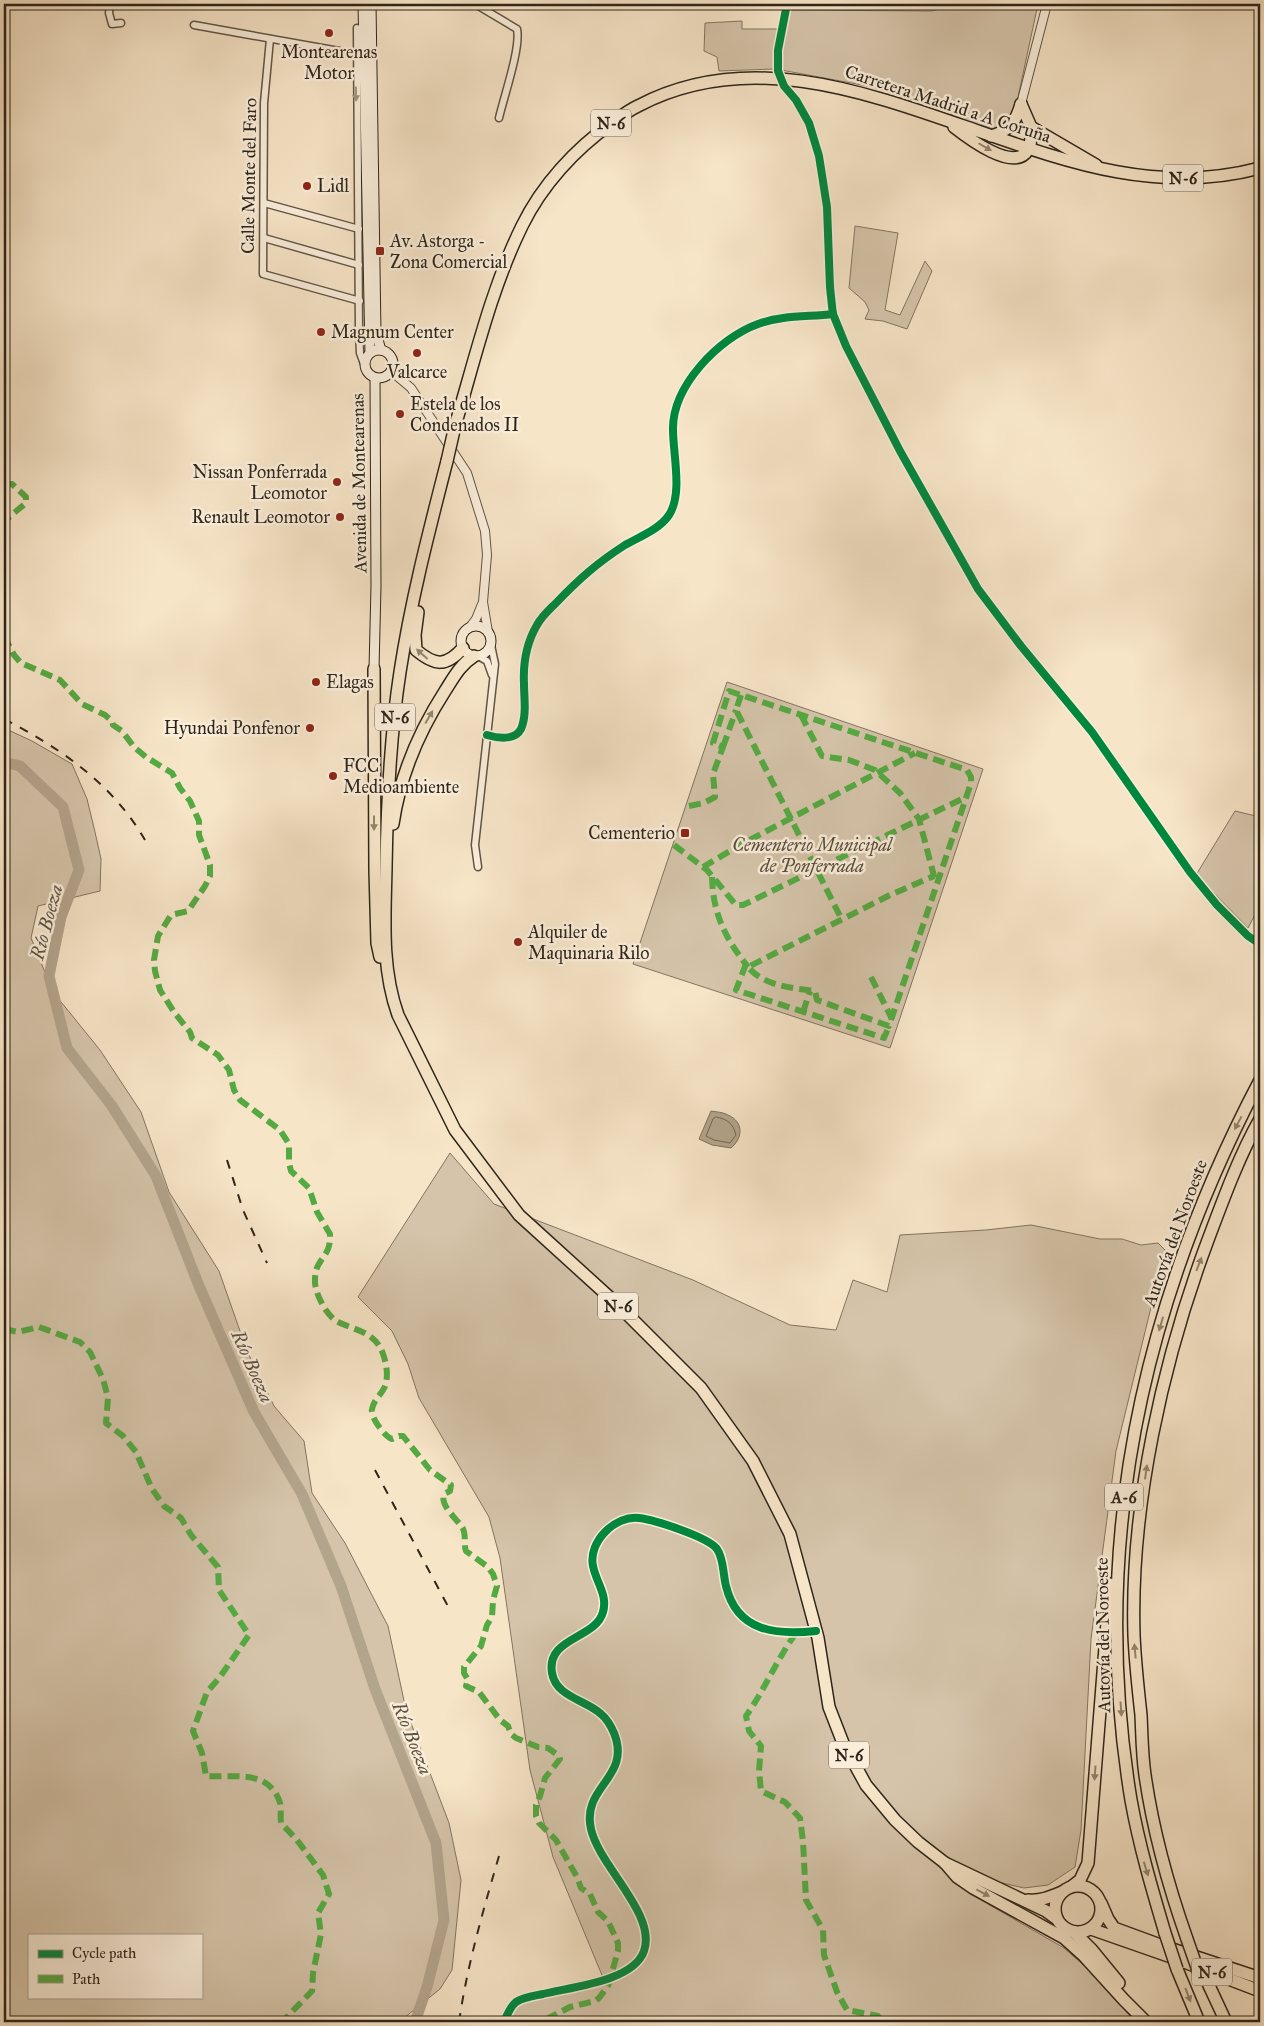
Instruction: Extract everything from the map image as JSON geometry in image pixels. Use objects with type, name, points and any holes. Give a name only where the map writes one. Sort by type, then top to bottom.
[{"type":"highway","name":"Carretera Madrid a A Coruña","points":[[1057,1919],[1022,1899],[997,1889],[945,1863],[894,1820],[866,1784],[843,1744],[829,1707],[816,1631],[790,1534],[753,1461],[701,1388],[618,1305],[519,1215],[455,1130],[405,1030],[391,996],[386,955],[385,916],[387,812],[394,720],[408,628],[431,522],[455,426],[501,272],[523,224],[551,179],[593,136],[636,106],[671,91],[709,82],[743,78],[774,78],[832,85],[889,100],[1028,149],[1106,170],[1142,177],[1183,178],[1232,174],[1260,168]]},
{"type":"highway","points":[[1015,145],[1017,119],[1021,104]]},
{"type":"highway","points":[[944,120],[962,133],[1004,157],[1016,158],[1023,155],[1028,149],[1031,127],[1021,104]]},
{"type":"highway","points":[[991,136],[1006,129],[1017,119]]},
{"type":"highway","points":[[1031,127],[1106,170]]},
{"type":"highway","name":"N-6","points":[[431,522],[415,634],[416,650],[428,660],[442,663],[454,658],[463,648]]},
{"type":"highway","points":[[385,916],[397,797],[410,753],[423,727],[463,663],[476,656]]},
{"type":"highway","points":[[374,669],[375,870],[378,943],[391,996]]},
{"type":"highway","name":"Autovía del Noroeste","points":[[1199,2022],[1165,1933],[1144,1860],[1132,1800],[1122,1731],[1116,1615],[1122,1507],[1129,1458],[1155,1345],[1178,1267],[1197,1215],[1233,1132],[1260,1080]]},
{"type":"highway","name":"Autovía del Noroeste","points":[[1219,2022],[1166,1878],[1155,1830],[1145,1773],[1134,1616],[1139,1532],[1148,1460],[1168,1364],[1196,1272],[1222,1203],[1260,1119]]},
{"type":"highway","points":[[1057,1919],[1056,1902],[1067,1889],[1080,1880],[1088,1864],[1117,1507],[1128,1430],[1142,1374],[1155,1345]]},
{"type":"highway","points":[[945,1863],[957,1877],[973,1888],[1064,1938],[1084,1956],[1146,2022]]},
{"type":"highway","points":[[1067,1889],[1084,1886],[1095,1892],[1114,1928],[1260,1978]]},
{"type":"highway","name":"Carretera Madrid a A Coruña","points":[[1022,1899],[1038,1901],[1067,1889]]},
{"type":"highway","points":[[1091,1929],[1101,1915],[1101,1903]]},
{"type":"highway","name":"N-6","points":[[1101,1915],[1113,1932],[1136,1944]]},
{"type":"highway","name":"N-6","points":[[1057,1919],[1067,1930],[1080,1933],[1091,1929],[1260,1991]]},
{"type":"highway","points":[[1074,1932],[1109,1970],[1146,2022]]},
{"type":"highway","points":[[1204,1979],[1226,2022]]},
{"type":"main road","points":[[363,4],[370,353],[364,364],[367,373],[375,378],[386,377],[391,372],[393,363],[391,356],[381,350],[376,333],[371,4]]},
{"type":"main road","points":[[370,353],[381,350]]},
{"type":"main road","name":"Avenida de Montearenas","points":[[374,669],[376,586],[375,378]]},
{"type":"main road","points":[[470,627],[482,627],[490,636],[491,645],[488,650],[476,656],[468,653],[463,648],[461,638],[470,627]]},
{"type":"street","points":[[110,4],[109,13],[112,24],[121,23]]},
{"type":"street","points":[[475,4],[517,29],[517,47],[499,118]]},
{"type":"street","points":[[695,4],[908,4]]},
{"type":"street","points":[[778,71],[778,50],[787,4]]},
{"type":"street","points":[[1021,104],[1048,4]]},
{"type":"street","points":[[194,25],[356,54]]},
{"type":"street","points":[[356,28],[360,353],[364,364]]},
{"type":"street","name":"Calle Monte del Faro","points":[[270,39],[264,103],[263,274],[360,301]]},
{"type":"street","points":[[784,86],[796,100],[808,123],[819,156],[827,207],[833,314],[846,346],[900,451],[978,589],[1021,646],[1092,732],[1211,899],[1248,936],[1260,944]]},
{"type":"street","points":[[264,203],[359,229]]},
{"type":"street","points":[[264,238],[359,265]]},
{"type":"street","points":[[487,734],[505,738],[514,735],[520,730],[524,714],[527,648],[537,625],[546,612],[592,568],[668,516],[675,497],[676,481],[674,416],[692,375],[731,338],[759,323],[786,318],[833,314]]},
{"type":"street","points":[[391,372],[411,388],[467,473],[485,531],[487,555],[483,602],[488,632]]},
{"type":"street","points":[[470,627],[476,619],[483,602]]},
{"type":"street","points":[[478,867],[475,845],[495,664],[491,645]]},
{"type":"street","points":[[476,656],[487,661],[493,678]]},
{"type":"street","points":[[504,2022],[512,2006],[524,1998],[609,1979],[626,1972],[640,1959],[646,1943],[646,1931],[641,1917],[598,1847],[590,1827],[589,1818],[593,1800],[617,1764],[619,1754],[614,1734],[602,1714],[562,1690],[555,1683],[551,1668],[557,1651],[570,1640],[597,1623],[603,1614],[604,1596],[593,1565],[594,1554],[605,1531],[622,1520],[641,1518],[656,1521],[709,1542],[721,1558],[727,1592],[734,1607],[742,1617],[751,1624],[766,1630],[800,1633],[816,1631]]},
{"type":"green space","points":[[958,4],[1038,4],[1015,111],[998,131],[960,121],[949,112],[873,87],[781,70],[780,44],[787,10],[932,11]]},
{"type":"green space","points":[[742,21],[742,29],[777,29],[774,69],[719,71],[717,57],[704,51],[705,23]]},
{"type":"green space","points":[[855,226],[898,233],[885,310],[900,315],[925,261],[932,271],[907,329],[883,321],[865,319],[869,310],[865,302],[849,288]]},
{"type":"green space","name":"Cementerio Municipal de Ponferrada","points":[[727,682],[983,769],[890,1048],[633,964]]},
{"type":"green space","points":[[4,728],[32,741],[72,764],[87,799],[101,859],[100,891],[38,906],[31,938],[53,992],[100,1050],[141,1112],[169,1192],[219,1271],[247,1351],[274,1406],[304,1441],[312,1493],[345,1543],[388,1626],[406,1710],[449,1823],[461,1880],[452,1970],[440,1989],[399,2022],[13,2022],[4,2012]]},
{"type":"green space","points":[[1235,811],[1260,817],[1260,905],[1248,928],[1196,875]]},
{"type":"green space","points":[[450,1153],[494,1204],[693,1280],[790,1325],[836,1330],[853,1280],[887,1292],[900,1235],[986,1230],[1031,1225],[1100,1239],[1122,1239],[1141,1245],[1158,1243],[1170,1255],[1154,1295],[1116,1451],[1091,1639],[1081,1830],[1075,1867],[1048,1885],[1024,1888],[998,1882],[988,1904],[1064,1948],[1097,1977],[1135,2022],[506,2022],[510,2011],[521,2001],[604,1980],[553,1857],[530,1770],[500,1558],[489,1517],[419,1398],[408,1364],[392,1331],[358,1297]]},
{"type":"water","points":[[711,1111],[726,1114],[737,1122],[740,1135],[731,1148],[712,1145],[699,1139]]},
{"type":"waterway","name":"Río Boeza","points":[[4,762],[20,766],[63,807],[79,870],[61,917],[49,976],[67,1048],[112,1106],[156,1176],[199,1286],[254,1412],[302,1494],[341,1586],[375,1689],[436,1843],[444,1920],[427,1987],[415,2022]]},
{"type":"railway","points":[[4,719],[65,755],[101,784],[132,820],[145,840]]},
{"type":"railway","points":[[227,1160],[243,1210],[267,1263]]},
{"type":"railway","points":[[375,1470],[450,1610]]},
{"type":"railway","points":[[459,2022],[471,1959],[499,1856]]},
{"type":"marked path","points":[[4,484],[12,484],[26,497],[26,503],[8,518],[4,526]]},
{"type":"marked path","points":[[4,636],[14,655],[21,663],[60,680],[82,704],[105,715],[112,721],[113,725],[122,731],[134,747],[172,773],[190,801],[199,821],[199,835],[210,865],[210,876],[188,911],[171,915],[158,936],[154,960],[160,990],[190,1032],[192,1038],[218,1055],[229,1070],[234,1090],[240,1100],[280,1130],[289,1144],[291,1171],[309,1188],[317,1212],[330,1234],[328,1249],[315,1274],[315,1285],[319,1297],[326,1310],[334,1319],[366,1334],[377,1342],[384,1357],[387,1378],[385,1386],[373,1406],[373,1417],[386,1435],[392,1439],[403,1436],[430,1470],[451,1485],[450,1491],[444,1494],[444,1503],[463,1530],[466,1551],[488,1567],[493,1574],[497,1586],[493,1600],[492,1617],[487,1625],[481,1646],[464,1667],[464,1673],[468,1680],[466,1686],[479,1692],[516,1738],[538,1747],[548,1748],[559,1756],[560,1759],[545,1778],[536,1805],[536,1816],[539,1823],[556,1840],[577,1877],[581,1888],[590,1894],[598,1912],[608,1921],[618,1943],[618,1951],[608,1986],[599,1998],[595,2001],[570,2007],[541,2022]]},
{"type":"marked path","points":[[689,806],[704,803],[715,797],[713,774],[723,747],[713,743],[729,691],[967,770],[971,777],[971,783],[889,1026],[817,1000],[815,991],[770,982],[748,967],[890,895],[934,876]]},
{"type":"marked path","points":[[741,695],[736,710],[842,920]]},
{"type":"marked path","points":[[723,747],[736,710]]},
{"type":"marked path","points":[[801,715],[822,756],[849,760],[875,770],[900,793],[919,819],[935,880]]},
{"type":"marked path","points":[[703,867],[740,845],[915,753]]},
{"type":"marked path","points":[[674,845],[707,870],[736,905],[743,905],[966,797]]},
{"type":"marked path","points":[[712,877],[715,903],[722,925],[733,946],[748,967]]},
{"type":"marked path","points":[[746,964],[736,990],[884,1038],[889,1026]]},
{"type":"marked path","points":[[871,977],[892,1019]]},
{"type":"marked path","points":[[803,1012],[810,991]]},
{"type":"marked path","points":[[4,1329],[18,1332],[39,1327],[80,1342],[90,1352],[103,1379],[108,1398],[106,1423],[123,1436],[136,1452],[152,1489],[164,1506],[181,1518],[191,1535],[218,1567],[219,1590],[249,1635],[220,1677],[207,1692],[193,1731],[202,1753],[206,1776],[238,1776],[258,1779],[274,1790],[280,1802],[281,1823],[297,1840],[323,1875],[329,1894],[318,1913],[321,1934],[313,1973],[312,1991],[282,2022]]},
{"type":"marked path","points":[[796,1633],[746,1716],[749,1731],[761,1746],[759,1771],[761,1791],[785,1802],[800,1818],[806,1900],[823,1930],[824,1955],[837,1992],[847,2010],[878,2016],[882,2022]]},
{"type":"cycle path","points":[[787,4],[778,50],[778,71],[784,86],[796,100],[809,123],[819,156],[827,207],[833,314],[846,346],[900,451],[978,589],[1021,646],[1092,732],[1190,872],[1217,905],[1248,936],[1260,944]]},
{"type":"cycle path","points":[[487,735],[501,738],[510,737],[521,729],[525,712],[524,676],[526,653],[543,616],[597,565],[625,545],[655,529],[669,515],[676,496],[673,430],[675,413],[680,397],[700,366],[728,340],[758,324],[786,318],[833,314]]},
{"type":"cycle path","points":[[504,2022],[512,2006],[519,2000],[614,1976],[627,1970],[638,1961],[644,1951],[646,1937],[642,1922],[635,1906],[604,1858],[591,1829],[590,1814],[593,1802],[617,1761],[618,1748],[614,1733],[609,1723],[595,1709],[559,1688],[552,1673],[552,1661],[556,1652],[591,1628],[599,1621],[603,1612],[603,1594],[593,1566],[593,1557],[599,1539],[613,1526],[630,1518],[657,1522],[693,1534],[712,1544],[717,1549],[721,1557],[726,1586],[731,1601],[739,1613],[749,1622],[773,1631],[816,1631]]},
{"type":"place","name":"Montearenas Motor","points":[[329,33]]},
{"type":"place","name":"Lidl","points":[[307,186]]},
{"type":"place","name":"Av. Astorga - Zona Comercial","points":[[380,251]]},
{"type":"place","name":"Magnum Center","points":[[321,332]]},
{"type":"place","name":"Valcarce","points":[[417,353]]},
{"type":"place","name":"Estela de los Condenados II","points":[[400,414]]},
{"type":"place","name":"Nissan Ponferrada Leomotor","points":[[337,482]]},
{"type":"place","name":"Renault Leomotor","points":[[340,517]]},
{"type":"place","name":"Elagas","points":[[316,682]]},
{"type":"place","name":"Hyundai Ponfenor","points":[[310,728]]},
{"type":"place","name":"FCC Medioambiente","points":[[333,776]]},
{"type":"place","name":"Cementerio","points":[[685,833]]},
{"type":"place","name":"Alquiler de Maquinaria Rilo","points":[[518,942]]}]
